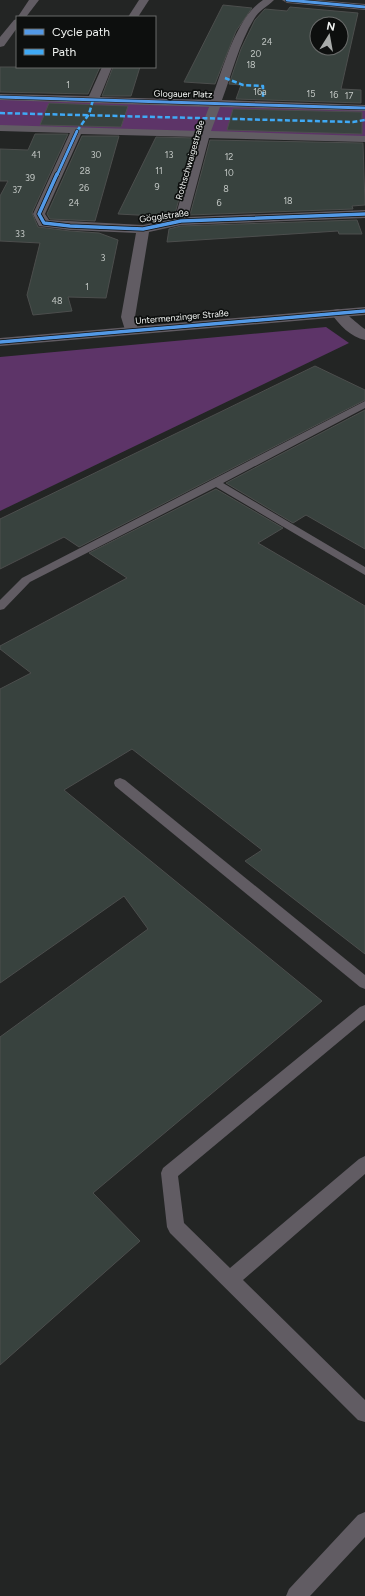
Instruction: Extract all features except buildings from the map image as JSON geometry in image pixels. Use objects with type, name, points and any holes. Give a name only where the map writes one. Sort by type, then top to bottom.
[{"type":"street","points":[[22,16],[34,0]]},
{"type":"street","points":[[135,16],[144,0]]},
{"type":"street","name":"Rothschwaigestraße","points":[[181,221],[204,135],[240,37],[258,8],[269,0]]},
{"type":"street","points":[[287,0],[365,7]]},
{"type":"street","points":[[0,44],[16,23]]},
{"type":"street","points":[[93,100],[108,68]]},
{"type":"street","name":"Glogauer Platz","points":[[0,97],[365,108]]},
{"type":"street","points":[[0,128],[365,139]]},
{"type":"street","name":"Gögglstraße","points":[[77,131],[39,214],[44,222],[70,226],[143,229],[181,221],[365,214]]},
{"type":"street","points":[[131,330],[128,317],[143,229]]},
{"type":"street","name":"Untermenzinger Straße","points":[[0,342],[365,311]]},
{"type":"street","points":[[338,313],[346,324],[365,336]]},
{"type":"lane","points":[[0,607],[26,580],[216,484],[365,404]]},
{"type":"lane","points":[[216,484],[365,572]]},
{"type":"lane","points":[[120,783],[365,982]]},
{"type":"lane","points":[[365,1011],[169,1174],[176,1227],[365,1413]]},
{"type":"lane","points":[[230,1280],[365,1164]]},
{"type":"lane","points":[[296,1596],[365,1522]]},
{"type":"shaded area","points":[[0,98],[365,110],[365,137],[0,127]]},
{"type":"shaded area","points":[[326,327],[349,343],[0,511],[0,357]]},
{"type":"marked path","points":[[225,78],[243,85],[263,86],[263,98]]},
{"type":"marked path","points":[[77,131],[89,114],[93,100]]},
{"type":"marked path","points":[[0,113],[353,122],[365,120]]},
{"type":"cycle path","points":[[287,0],[365,7]]},
{"type":"cycle path","points":[[0,97],[365,108]]},
{"type":"cycle path","points":[[77,131],[39,214],[44,223],[70,226],[143,229],[181,221],[365,214]]},
{"type":"cycle path","points":[[0,342],[365,311]]}]
